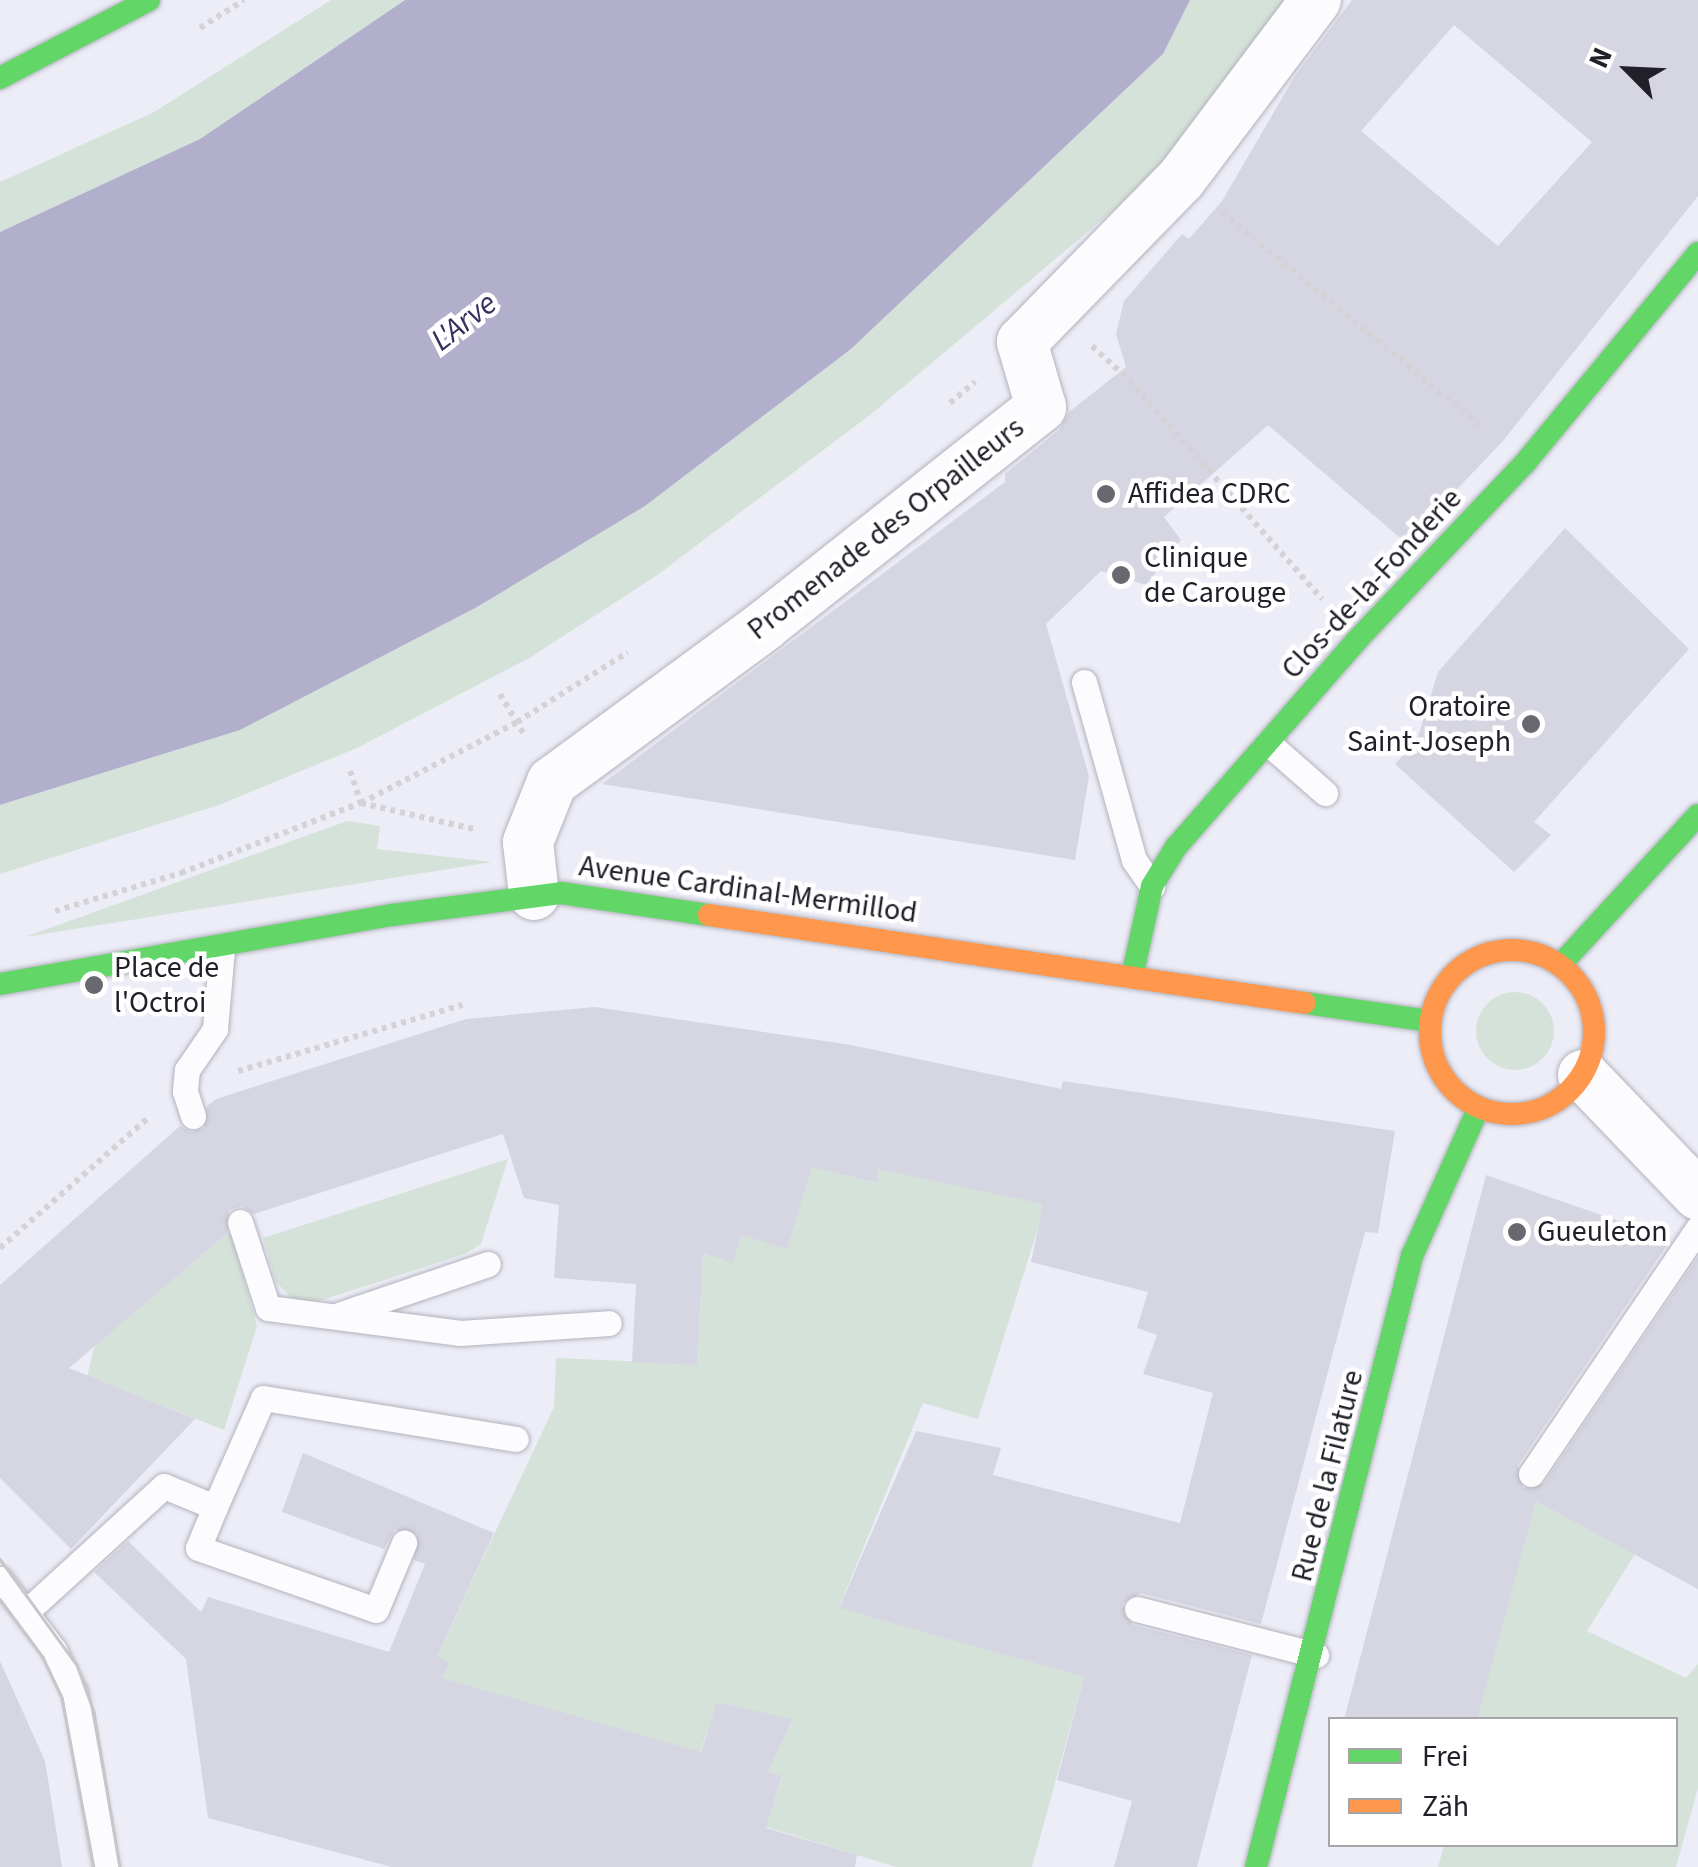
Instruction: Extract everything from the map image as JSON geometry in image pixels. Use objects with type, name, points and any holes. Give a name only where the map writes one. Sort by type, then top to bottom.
[{"type":"street","points":[[0,78],[149,0]]},
{"type":"street","points":[[1038,327],[1181,178],[1316,0]]},
{"type":"street","name":"Clos-de-la-Fonderie","points":[[1132,977],[1152,886],[1204,811],[1357,640],[1525,463],[1698,253]]},
{"type":"street","name":"Promenade des Orpailleurs","points":[[534,894],[528,842],[552,782],[764,626],[1041,406],[1038,327]]},
{"type":"street","points":[[1561,964],[1698,815]]},
{"type":"street","name":"Avenue Cardinal-Mermillod","points":[[0,984],[534,894],[647,902],[1430,1022]]},
{"type":"street","points":[[1530,950],[1561,964],[1586,993],[1594,1016],[1582,1075],[1560,1098],[1530,1112],[1478,1108],[1441,1074],[1430,1022],[1440,988],[1480,956],[1530,950]]},
{"type":"street","points":[[1582,1075],[1698,1195]]},
{"type":"street","name":"Rue de la Filature","points":[[1256,1867],[1316,1655],[1412,1256],[1478,1108]]},
{"type":"lane","points":[[1084,682],[1134,860],[1152,886]]},
{"type":"lane","points":[[1268,742],[1325,793]]},
{"type":"lane","points":[[193,1116],[185,1092],[187,1070],[215,1029],[222,949]]},
{"type":"lane","points":[[240,1222],[268,1308],[460,1332],[609,1323]]},
{"type":"lane","points":[[1531,1474],[1698,1228]]},
{"type":"lane","points":[[336,1316],[488,1264]]},
{"type":"lane","points":[[404,1543],[376,1610],[198,1548],[263,1398],[516,1439]]},
{"type":"lane","points":[[27,1611],[164,1486],[215,1507]]},
{"type":"lane","points":[[0,1579],[27,1611],[74,1693],[106,1867]]},
{"type":"lane","points":[[1138,1608],[1316,1655]]},
{"type":"path","points":[[1181,178],[1525,463]]},
{"type":"path","points":[[935,416],[1038,327],[1130,380],[1357,640]]},
{"type":"path","points":[[40,916],[181,873],[361,804],[518,722],[640,644]]},
{"type":"path","points":[[350,771],[361,804]]},
{"type":"path","points":[[361,804],[528,842]]},
{"type":"shaded area","points":[[331,0],[405,0],[200,139],[0,232],[0,182],[154,112]]},
{"type":"shaded area","points":[[1190,0],[1299,0],[1185,140],[1116,208],[870,415],[656,576],[531,657],[357,748],[219,805],[0,874],[0,805],[240,730],[477,607],[645,506],[851,349],[1163,54]]},
{"type":"shaded area","points":[[347,821],[380,826],[377,849],[492,862],[25,937]]},
{"type":"shaded area","points":[[1515,992],[1530,995],[1542,1004],[1551,1016],[1551,1046],[1542,1058],[1530,1067],[1515,1070],[1500,1067],[1488,1058],[1479,1046],[1476,1031],[1479,1016],[1488,1004],[1500,995]]},
{"type":"shaded area","points":[[508,1159],[481,1244],[465,1254],[313,1303],[294,1300],[276,1282],[263,1238]]},
{"type":"shaded area","points":[[811,1166],[876,1183],[878,1169],[1124,1193],[1040,1222],[978,1419],[923,1403],[839,1607],[1084,1677],[1032,1867],[896,1867],[766,1827],[782,1777],[768,1772],[753,1711],[718,1702],[700,1752],[441,1680],[437,1656],[554,1407],[556,1358],[697,1364],[703,1253],[733,1263],[750,1208]]},
{"type":"shaded area","points":[[231,1231],[257,1326],[224,1430],[87,1376],[95,1345]]},
{"type":"shaded area","points":[[1535,1500],[1635,1554],[1587,1631],[1686,1678],[1698,1664],[1698,1788],[1676,1867],[1438,1867],[1443,1847],[1678,1847],[1678,1717],[1478,1717]]},
{"type":"water","name":"L'Arve","points":[[405,0],[1190,0],[1163,54],[851,349],[645,506],[477,607],[240,730],[0,805],[0,232],[200,139]]},
{"type":"building","points":[[1352,0],[1698,0],[1698,196],[1502,442],[1406,543],[1268,425],[1164,517],[1181,540],[1146,585],[1101,571],[1046,624],[1089,776],[1075,860],[602,784],[1005,482],[1005,474],[1059,430],[1069,412],[1126,367],[1116,334],[1124,301],[1182,234],[1189,239],[1222,201],[1295,76]],"holes":[[[1454,25],[1592,142],[1498,246],[1361,131]]]},
{"type":"building","points":[[1565,528],[1689,649],[1534,822],[1551,835],[1514,872],[1395,764],[1417,740],[1438,672]]},
{"type":"building","points":[[595,1007],[851,1045],[1061,1089],[1063,1081],[1395,1131],[1378,1233],[1365,1232],[1261,1624],[1141,1593],[1122,1604],[1133,1625],[1252,1655],[1197,1867],[1114,1867],[1132,1801],[1057,1780],[1084,1677],[839,1608],[916,1431],[1001,1448],[993,1475],[1180,1523],[1213,1393],[1143,1374],[1157,1335],[1137,1328],[1148,1292],[1031,1262],[1043,1204],[878,1169],[877,1183],[812,1167],[787,1249],[742,1235],[733,1263],[703,1253],[697,1365],[632,1362],[636,1284],[554,1278],[559,1205],[524,1198],[503,1134],[254,1214],[242,1206],[229,1210],[227,1234],[69,1368],[195,1419],[71,1549],[0,1478],[0,1285],[180,1126],[191,1132],[204,1128],[207,1106],[216,1099],[466,1019]]},
{"type":"building","points":[[1486,1175],[1671,1239],[1518,1465],[1523,1488],[1544,1483],[1698,1257],[1698,1589],[1536,1501],[1478,1717],[1345,1717]]},
{"type":"building","points":[[303,1453],[494,1533],[437,1656],[449,1662],[442,1678],[701,1752],[717,1702],[792,1719],[768,1772],[782,1776],[766,1828],[857,1855],[855,1867],[392,1867],[208,1818],[186,1659],[94,1572],[128,1541],[201,1612],[208,1597],[389,1652],[425,1564],[414,1560],[417,1534],[395,1530],[384,1549],[282,1512]]},
{"type":"building","points":[[0,1661],[45,1761],[62,1867],[0,1867]]},
{"type":"tram line","points":[[0,1559],[77,1665],[94,1712],[120,1867]]},
{"type":"tram line","points":[[0,1599],[43,1657],[62,1698],[94,1867]]},
{"type":"traffic: fast","points":[[0,78],[149,0]]},
{"type":"traffic: fast","points":[[1132,977],[1152,886],[1176,847],[1357,640],[1525,463],[1698,253]]},
{"type":"traffic: fast","points":[[1561,964],[1698,815]]},
{"type":"traffic: fast","points":[[0,984],[392,915],[561,893],[709,915]]},
{"type":"traffic: fast","points":[[1305,1003],[1430,1021]]},
{"type":"traffic: fast","points":[[1256,1867],[1412,1256],[1479,1107]]},
{"type":"traffic: slow","points":[[709,915],[1305,1003]]},
{"type":"traffic: slow","points":[[1512,950],[1544,956],[1570,974],[1588,1000],[1594,1032],[1588,1064],[1570,1090],[1544,1108],[1512,1114],[1480,1108],[1454,1090],[1436,1064],[1430,1032],[1436,1000],[1454,974],[1480,956],[1512,950]]},
{"type":"place","name":"Affidea CDRC","points":[[1106,494]]},
{"type":"place","name":"Clinique de Carouge","points":[[1121,575]]},
{"type":"place","name":"Oratoire Saint-Joseph","points":[[1531,724]]},
{"type":"place","name":"Place de l'Octroi","points":[[94,985]]},
{"type":"place","name":"Gueuleton","points":[[1517,1232]]}]
